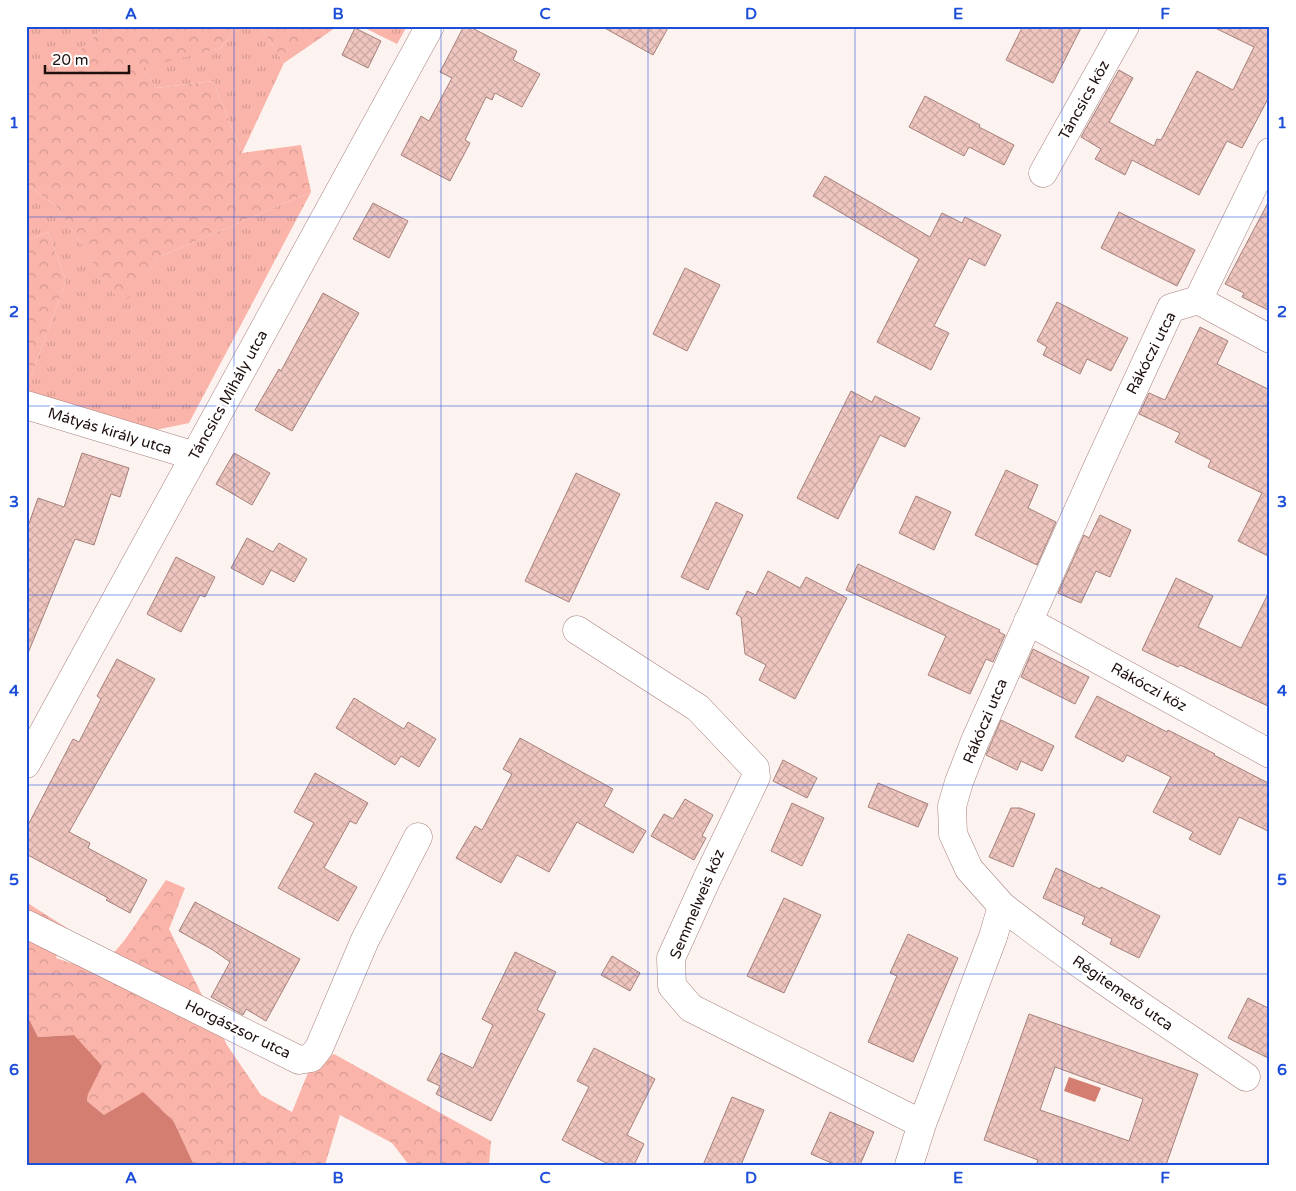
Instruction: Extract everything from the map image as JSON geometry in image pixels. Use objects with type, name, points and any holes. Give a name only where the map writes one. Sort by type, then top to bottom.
[{"type":"street","name":"Táncsics Mihály utca","points":[[26,764],[430,26]]},
{"type":"street","name":"Táncsics köz","points":[[1043,173],[1125,26]]},
{"type":"street","points":[[1270,152],[1198,300],[1270,339]]},
{"type":"street","name":"Rákóczi utca","points":[[1002,906],[969,868],[953,834],[952,806],[959,782],[1028,621],[1171,308],[1198,300]]},
{"type":"street","name":"Mátyás király utca","points":[[26,405],[195,456]]},
{"type":"street","name":"Rákóczi köz","points":[[1028,621],[1270,754]]},
{"type":"street","name":"Semmelweis köz","points":[[577,630],[698,708],[755,768],[756,777],[671,958],[672,986],[691,1008],[922,1124]]},
{"type":"street","name":"Horgászsor utca","points":[[26,924],[299,1060],[311,1058],[319,1048],[365,940],[418,837]]},
{"type":"street","points":[[909,1165],[922,1124],[989,946],[1002,906]]},
{"type":"street","name":"Régitemető utca","points":[[1002,906],[1139,1006],[1246,1078]]},
{"type":"green space","points":[[26,26],[106,26],[52,76],[26,76]]},
{"type":"green space","points":[[106,26],[237,26],[221,48],[143,68],[156,88],[213,81],[242,153],[301,145],[311,192],[161,256],[122,306],[56,206],[26,184],[26,76],[52,76]]},
{"type":"green space","points":[[237,26],[260,26],[284,63],[242,153],[213,81],[156,88],[142,67],[221,48]]},
{"type":"green space","points":[[260,26],[338,26],[284,63]]},
{"type":"green space","points":[[361,26],[407,26],[397,44]]},
{"type":"green space","points":[[26,184],[56,206],[122,305],[161,256],[311,192],[189,423],[146,432],[26,397],[26,390],[66,281],[48,232],[26,241]]},
{"type":"green space","points":[[48,232],[66,281],[26,390],[26,241]]},
{"type":"green space","points":[[166,880],[185,888],[169,929],[227,1045],[261,1095],[292,1112],[310,1068],[334,1054],[491,1141],[489,1165],[409,1165],[392,1143],[340,1115],[325,1165],[194,1165],[174,1122],[104,1115],[87,1101],[88,1094],[74,1035],[38,1037],[26,1013],[26,905],[29,904],[67,928],[56,958],[97,972],[124,941]]},
{"type":"shaded area","points":[[26,1013],[38,1037],[74,1035],[102,1066],[88,1094],[87,1101],[104,1115],[143,1092],[174,1122],[194,1165],[26,1165]]},
{"type":"shaded area","points":[[1069,1077],[1101,1088],[1095,1102],[1064,1091]]},
{"type":"building","points":[[464,26],[468,26],[517,51],[513,60],[540,74],[522,107],[495,93],[492,100],[486,97],[465,140],[470,143],[450,181],[401,155],[421,116],[429,121],[452,78],[440,72]]},
{"type":"building","points":[[601,26],[669,26],[653,55]]},
{"type":"building","points":[[1023,26],[1082,26],[1053,83],[1006,60]]},
{"type":"building","points":[[1211,26],[1270,26],[1270,95],[1242,148],[1227,141],[1199,195],[1132,160],[1125,175],[1095,159],[1101,149],[1081,137],[1119,70],[1133,78],[1109,122],[1154,146],[1157,139],[1161,140],[1197,71],[1233,90],[1254,47]]},
{"type":"building","points":[[355,28],[381,41],[368,68],[342,55]]},
{"type":"building","points":[[925,96],[1014,145],[1004,165],[969,147],[964,156],[909,127]]},
{"type":"building","points":[[825,176],[930,237],[942,213],[962,223],[965,217],[1001,235],[985,266],[969,258],[934,326],[949,333],[931,370],[877,342],[919,259],[813,196]]},
{"type":"building","points":[[1270,199],[1270,311],[1242,297],[1244,293],[1225,284]]},
{"type":"building","points":[[373,203],[408,221],[389,258],[353,239]]},
{"type":"building","points":[[1119,212],[1195,250],[1177,286],[1101,248]]},
{"type":"building","points":[[685,268],[720,285],[687,351],[653,334]]},
{"type":"building","points":[[323,293],[359,313],[292,431],[255,410],[279,369],[281,371]]},
{"type":"building","points":[[1057,302],[1128,338],[1111,371],[1087,359],[1080,374],[1043,355],[1047,347],[1037,341]]},
{"type":"building","points":[[1200,327],[1228,341],[1217,364],[1270,390],[1270,557],[1238,541],[1262,493],[1208,467],[1211,460],[1175,442],[1180,433],[1139,414],[1149,393],[1165,400]]},
{"type":"building","points":[[851,391],[872,402],[875,396],[920,418],[905,447],[880,435],[838,519],[797,498]]},
{"type":"building","points":[[82,453],[129,468],[120,497],[111,494],[94,545],[75,539],[26,658],[26,532],[38,498],[64,507]]},
{"type":"building","points":[[234,453],[270,473],[252,505],[216,484]]},
{"type":"building","points":[[1006,470],[1038,485],[1028,508],[1056,522],[1037,565],[975,535]]},
{"type":"building","points":[[576,473],[620,494],[569,602],[525,581]]},
{"type":"building","points":[[916,496],[951,512],[934,550],[899,533]]},
{"type":"building","points":[[716,502],[743,515],[708,590],[681,577]]},
{"type":"building","points":[[1100,515],[1131,530],[1110,577],[1096,571],[1081,603],[1058,593],[1084,535],[1089,538]]},
{"type":"building","points":[[247,538],[273,552],[279,543],[307,559],[294,582],[271,570],[263,585],[231,568]]},
{"type":"building","points":[[176,557],[215,577],[205,597],[200,595],[181,632],[147,614]]},
{"type":"building","points":[[858,564],[1000,630],[999,632],[1005,635],[993,662],[986,659],[970,694],[928,675],[946,636],[846,590]]},
{"type":"building","points":[[768,571],[800,588],[806,577],[847,598],[795,699],[759,680],[766,665],[745,654],[741,617],[736,614],[747,591],[756,595]]},
{"type":"building","points":[[1176,578],[1213,596],[1198,627],[1241,648],[1270,590],[1270,707],[1180,665],[1178,667],[1142,650]]},
{"type":"building","points":[[1033,649],[1089,677],[1075,704],[1021,677]]},
{"type":"building","points":[[117,659],[155,679],[69,832],[90,843],[88,848],[147,880],[130,913],[106,900],[108,898],[26,854],[26,829],[73,739],[79,742],[101,699],[97,696]]},
{"type":"building","points":[[1097,696],[1167,732],[1168,730],[1270,784],[1270,832],[1239,817],[1220,855],[1189,839],[1193,832],[1153,812],[1171,777],[1127,755],[1123,762],[1075,737]]},
{"type":"building","points":[[354,698],[404,729],[408,722],[436,739],[419,767],[401,756],[395,765],[336,728]]},
{"type":"building","points":[[1001,720],[1054,746],[1042,771],[1021,761],[1017,770],[986,755]]},
{"type":"building","points":[[520,738],[613,789],[604,806],[646,831],[633,853],[577,822],[549,872],[517,855],[501,883],[456,858],[475,826],[482,830],[512,774],[503,769]]},
{"type":"building","points":[[783,760],[817,778],[807,798],[773,781]]},
{"type":"building","points":[[315,773],[368,803],[356,824],[350,821],[324,868],[357,887],[338,921],[278,888],[314,823],[294,812]]},
{"type":"building","points":[[878,783],[928,804],[918,827],[868,807]]},
{"type":"building","points":[[685,799],[713,815],[702,836],[706,838],[694,860],[651,836],[664,814],[673,819]]},
{"type":"building","points":[[792,803],[824,818],[802,866],[771,851]]},
{"type":"building","points":[[1011,808],[1020,808],[1035,814],[1013,867],[989,857]]},
{"type":"building","points":[[1056,868],[1100,889],[1101,887],[1160,916],[1139,958],[1110,944],[1112,939],[1082,924],[1085,917],[1043,898]]},
{"type":"building","points":[[784,898],[821,915],[784,993],[747,976]]},
{"type":"building","points":[[195,902],[300,959],[266,1021],[246,1009],[243,1015],[211,997],[230,962],[179,931]]},
{"type":"building","points":[[908,934],[958,958],[913,1062],[868,1042],[897,976],[890,973]]},
{"type":"building","points":[[515,952],[556,972],[537,1010],[545,1014],[491,1121],[436,1094],[440,1086],[427,1080],[441,1053],[473,1068],[493,1025],[482,1019]]},
{"type":"building","points":[[612,956],[640,973],[630,991],[601,975]]},
{"type":"building","points":[[1248,998],[1270,1009],[1270,1059],[1228,1038]]},
{"type":"building","points":[[1029,1014],[1198,1074],[1166,1165],[1036,1165],[1038,1160],[984,1140]],"holes":[[[1055,1067],[1143,1099],[1129,1141],[1040,1110]]]},
{"type":"building","points":[[594,1048],[655,1079],[627,1135],[644,1144],[634,1165],[610,1165],[562,1140],[589,1087],[577,1081]]},
{"type":"building","points":[[732,1097],[764,1110],[741,1165],[703,1165]]},
{"type":"building","points":[[830,1112],[874,1132],[860,1165],[836,1165],[811,1154]]}]
